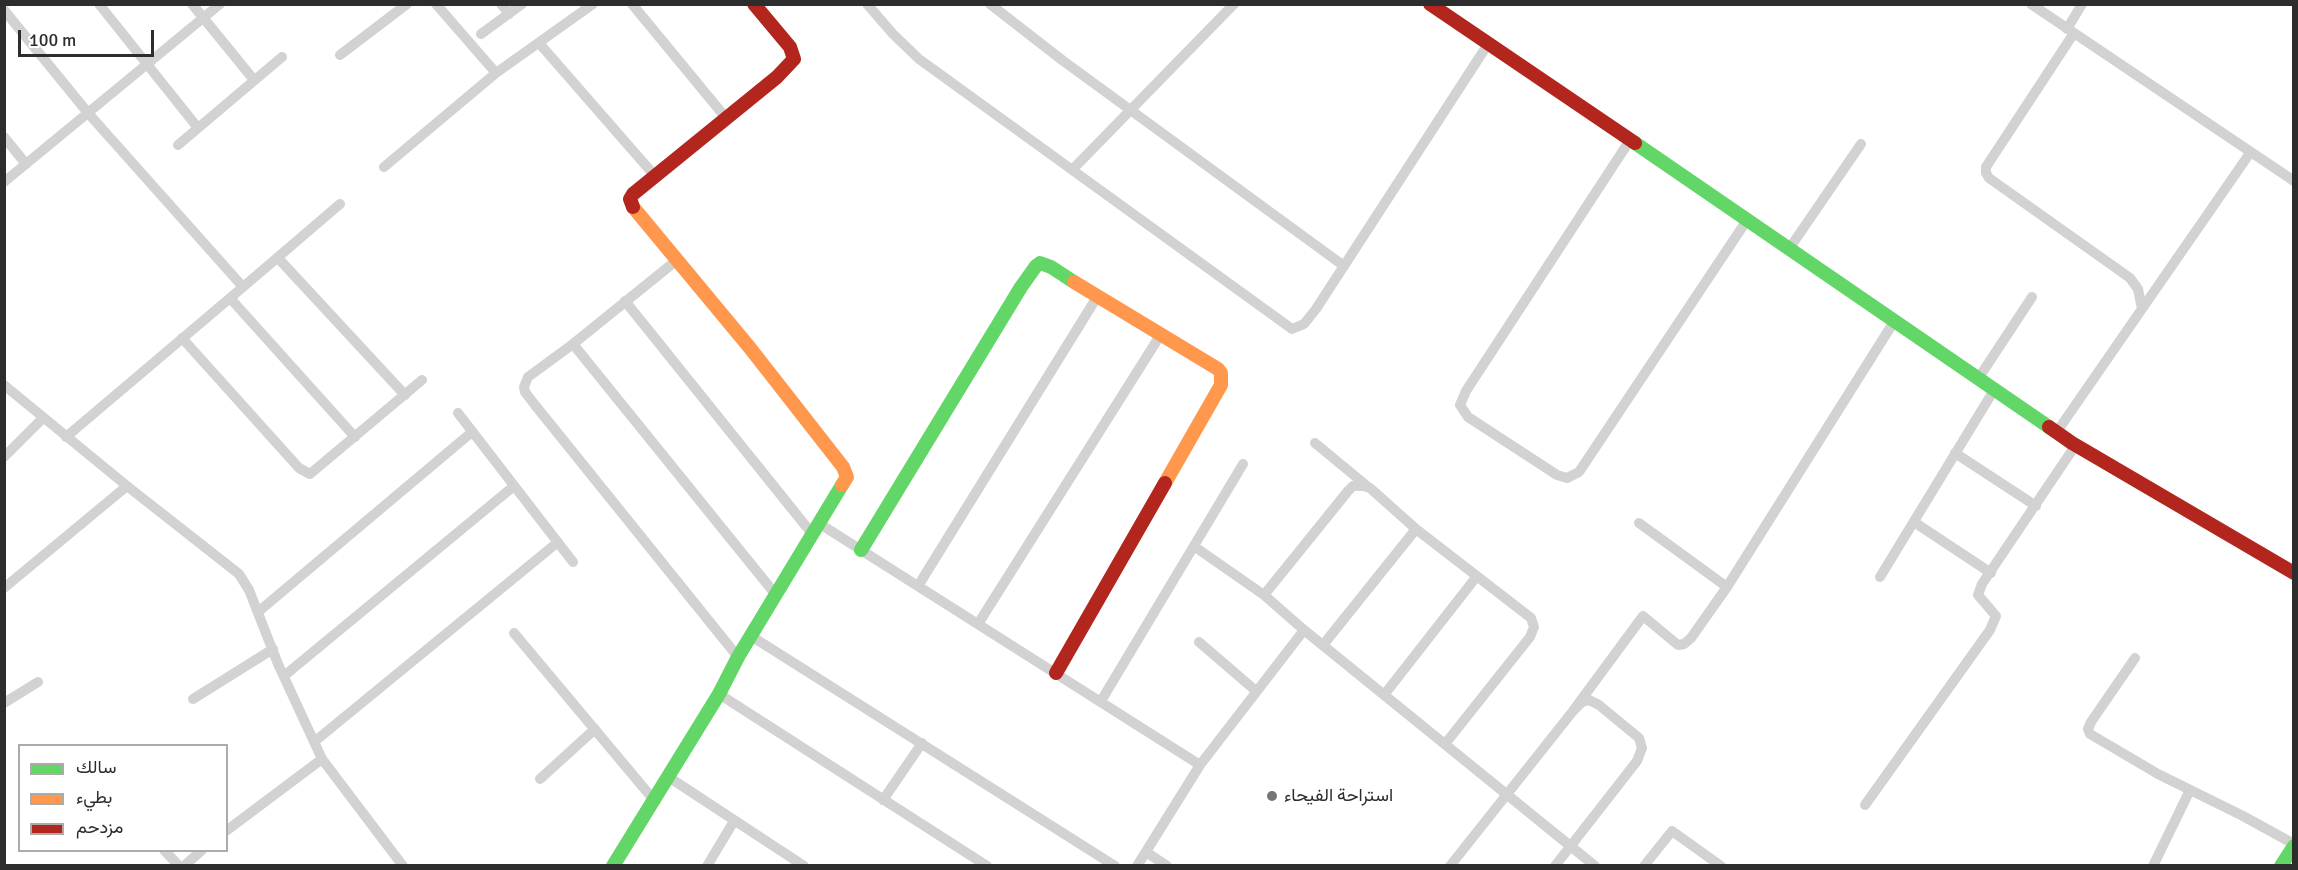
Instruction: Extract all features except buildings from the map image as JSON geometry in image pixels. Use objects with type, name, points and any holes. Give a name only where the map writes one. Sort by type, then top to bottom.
[{"type":"street","points":[[99,4],[198,128]]},
{"type":"street","points":[[192,4],[254,80]]},
{"type":"street","points":[[4,182],[220,4]]},
{"type":"street","points":[[340,55],[407,4]]},
{"type":"street","points":[[436,4],[496,73]]},
{"type":"street","points":[[501,4],[509,14]]},
{"type":"street","points":[[481,34],[522,4]]},
{"type":"street","points":[[384,167],[496,73],[593,4]]},
{"type":"street","points":[[632,4],[726,118]]},
{"type":"street","points":[[613,866],[846,481],[847,473],[750,348],[631,205],[630,199],[633,194],[777,76],[794,59],[790,47],[754,4]]},
{"type":"street","points":[[867,4],[910,52],[1292,329],[1305,324],[1488,44]]},
{"type":"street","points":[[990,4],[1344,266]]},
{"type":"street","points":[[1072,170],[1234,4]]},
{"type":"street","points":[[1430,4],[1895,320],[2075,446],[2294,573]]},
{"type":"street","points":[[2031,4],[2294,182]]},
{"type":"street","points":[[2082,4],[2070,31],[1986,167],[1986,173],[1989,178],[2130,278],[2138,289],[2142,309]]},
{"type":"street","points":[[4,10],[88,113],[243,287]]},
{"type":"street","points":[[539,43],[655,176]]},
{"type":"street","points":[[178,146],[282,57]]},
{"type":"street","points":[[4,137],[26,164]]},
{"type":"street","points":[[1630,140],[1466,391],[1460,405],[1468,417],[1557,475],[1567,478],[1579,472],[1747,220]]},
{"type":"street","points":[[1789,249],[1861,144]]},
{"type":"street","points":[[2056,433],[2250,153]]},
{"type":"street","points":[[66,437],[340,204]]},
{"type":"street","points":[[278,258],[405,395]]},
{"type":"street","points":[[677,260],[573,344],[528,377],[525,382],[525,392],[738,657]]},
{"type":"street","points":[[861,550],[1036,266],[1040,263],[1046,264],[1218,369],[1222,378],[1221,385],[1056,673]]},
{"type":"street","points":[[918,586],[1097,297]]},
{"type":"street","points":[[1978,379],[2032,297]]},
{"type":"street","points":[[230,298],[355,437]]},
{"type":"street","points":[[625,301],[816,530],[861,550],[1200,765]]},
{"type":"street","points":[[1450,866],[1573,711],[1643,616],[1678,645],[1684,644],[1705,620],[1895,320]]},
{"type":"street","points":[[978,624],[1161,334]]},
{"type":"street","points":[[182,339],[305,473],[310,474],[423,380]]},
{"type":"street","points":[[573,344],[776,595]]},
{"type":"street","points":[[4,385],[245,581],[284,676],[322,759],[403,866]]},
{"type":"street","points":[[1880,577],[1994,390]]},
{"type":"street","points":[[458,413],[573,562]]},
{"type":"street","points":[[4,457],[43,418]]},
{"type":"street","points":[[258,612],[472,432]]},
{"type":"street","points":[[1316,443],[1416,530],[1531,618],[1534,627],[1530,637],[1445,744]]},
{"type":"street","points":[[1865,805],[1990,630],[1996,616],[1978,595],[1982,584],[2075,446]]},
{"type":"street","points":[[1955,453],[2036,506]]},
{"type":"street","points":[[1101,701],[1243,464]]},
{"type":"street","points":[[1264,595],[1348,491],[1357,485],[1370,488]]},
{"type":"street","points":[[4,588],[127,486]]},
{"type":"street","points":[[284,676],[514,486]]},
{"type":"street","points":[[1914,522],[1991,573]]},
{"type":"street","points":[[1639,524],[1727,587]]},
{"type":"street","points":[[1323,645],[1416,530]]},
{"type":"street","points":[[314,742],[558,542]]},
{"type":"street","points":[[1194,547],[1264,595],[1595,866]]},
{"type":"street","points":[[1384,695],[1477,576]]},
{"type":"street","points":[[1137,866],[1200,765],[1304,630]]},
{"type":"street","points":[[514,633],[653,799]]},
{"type":"street","points":[[751,636],[1115,866]]},
{"type":"street","points":[[1199,642],[1256,691]]},
{"type":"street","points":[[193,699],[273,649]]},
{"type":"street","points":[[2135,658],[2091,722],[2088,729],[2090,734],[2128,758],[2243,816],[2294,845],[2281,866]]},
{"type":"street","points":[[4,703],[38,682]]},
{"type":"street","points":[[719,694],[987,866]]},
{"type":"street","points":[[1555,866],[1637,761],[1642,748],[1639,738],[1593,702],[1586,701],[1573,711]]},
{"type":"street","points":[[540,779],[595,729]]},
{"type":"street","points":[[883,800],[922,743]]},
{"type":"street","points":[[228,830],[322,759]]},
{"type":"street","points":[[667,776],[804,866]]},
{"type":"street","points":[[2153,866],[2190,790]]},
{"type":"street","points":[[707,866],[734,821]]},
{"type":"street","points":[[1644,866],[1672,831],[1721,866]]},
{"type":"street","points":[[166,852],[179,866]]},
{"type":"street","points":[[184,866],[200,852]]},
{"type":"street","points":[[1146,852],[1167,866]]},
{"type":"traffic: fast","points":[[1635,143],[2049,427]]},
{"type":"traffic: fast","points":[[861,550],[1036,266],[1040,263],[1051,267],[1074,282]]},
{"type":"traffic: fast","points":[[613,866],[719,694],[738,657],[842,485]]},
{"type":"traffic: fast","points":[[2281,866],[2294,846]]},
{"type":"traffic: slow","points":[[633,207],[750,348],[843,467],[847,477],[842,485]]},
{"type":"traffic: slow","points":[[1074,282],[1218,369],[1221,373],[1221,385],[1165,483]]},
{"type":"traffic: jam","points":[[633,207],[630,199],[633,194],[777,77],[794,59],[790,47],[754,4]]},
{"type":"traffic: jam","points":[[1430,4],[1635,143]]},
{"type":"traffic: jam","points":[[2049,427],[2072,443],[2294,573]]},
{"type":"traffic: jam","points":[[1056,673],[1165,483]]},
{"type":"place","name":"استراحة الفيحاء","points":[[1272,796]]}]
